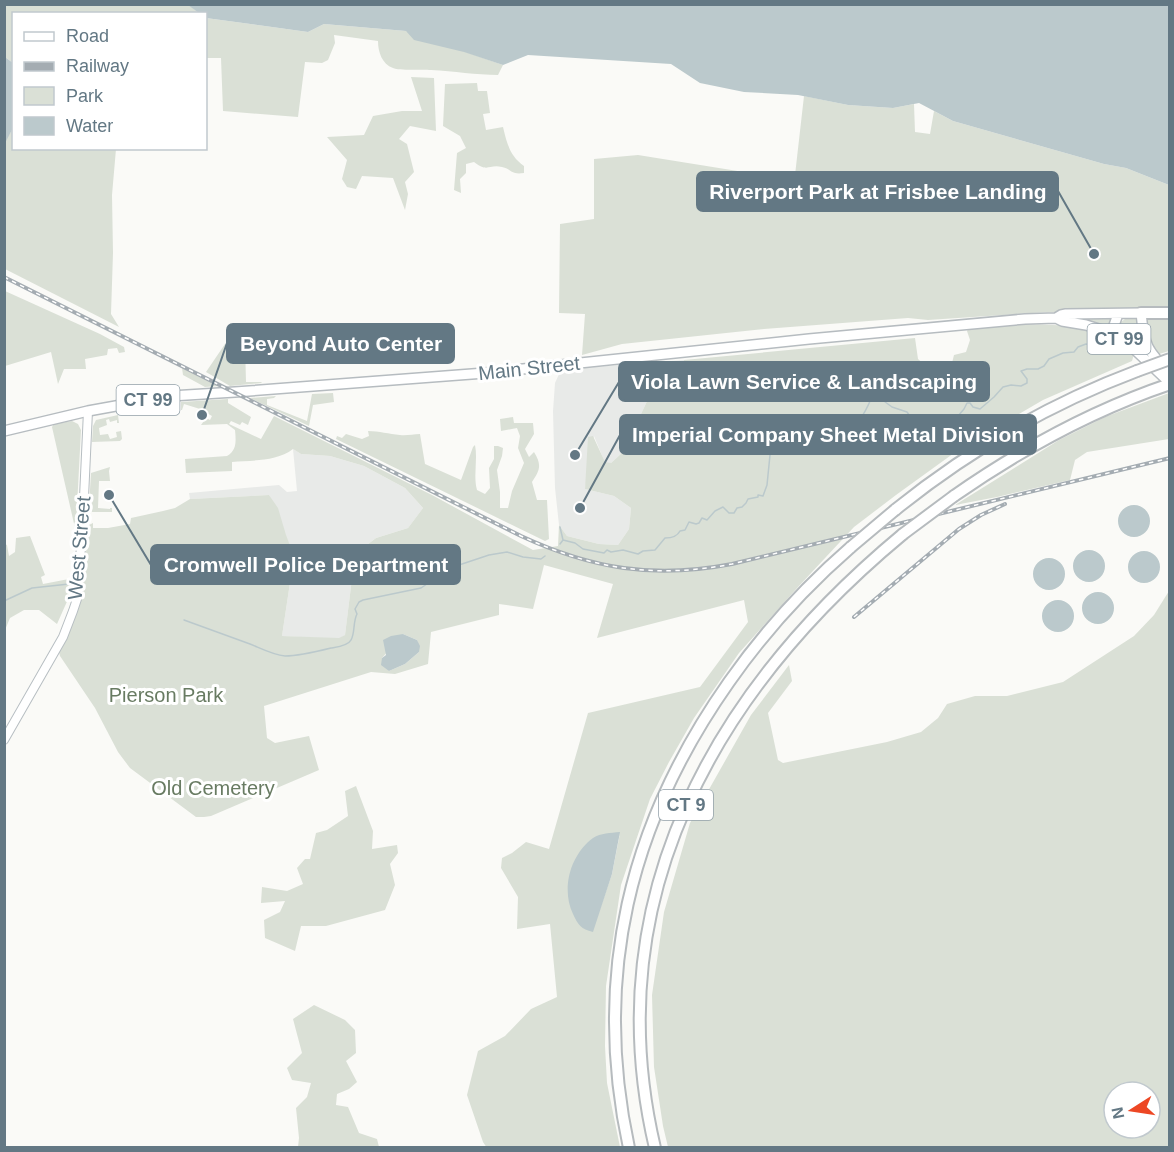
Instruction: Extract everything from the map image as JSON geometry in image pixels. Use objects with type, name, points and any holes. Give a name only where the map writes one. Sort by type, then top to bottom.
[{"type":"highway","points":[[1141,313],[1170,313]]},
{"type":"highway","name":"CT 9","points":[[629,1148],[617,1074],[615,1024],[615,990],[627,906],[634,874],[659,805],[679,762],[720,694],[782,615],[821,574],[941,475],[994,440],[1076,396],[1170,359]]},
{"type":"highway","name":"CT 9","points":[[655,1148],[642,1072],[640,1042],[640,991],[651,911],[664,861],[676,827],[710,758],[737,714],[799,634],[870,562],[903,534],[954,496],[1046,439],[1098,413],[1170,384]]},
{"type":"main road","name":"Main Street","points":[[1056,318],[1066,314],[1141,313]]},
{"type":"main road","points":[[1141,313],[1146,344],[1153,356],[1170,373]]},
{"type":"main road","points":[[1111,334],[1118,314]]},
{"type":"main road","name":"Main Street","points":[[4,431],[88,411],[171,396],[462,375],[1025,319],[1056,318],[1111,334],[1139,353],[1170,384]]},
{"type":"main road","name":"West Street","points":[[4,740],[63,637],[73,611],[82,531],[88,411]]},
{"type":"shaded area","points":[[684,360],[676,388],[649,397],[641,414],[629,416],[630,429],[623,452],[611,463],[605,463],[594,436],[585,489],[614,496],[631,508],[629,529],[618,545],[599,544],[567,536],[559,525],[555,488],[553,411],[555,383],[560,372],[570,369]]},
{"type":"shaded area","points":[[293,449],[301,454],[330,456],[364,466],[405,488],[423,508],[408,528],[376,538],[355,554],[345,635],[339,639],[282,636],[294,556],[269,495],[190,499],[189,493],[279,485],[287,492],[297,491]]},
{"type":"green space","points":[[188,4],[198,12],[12,12],[12,62],[5,57],[4,5]]},
{"type":"green space","points":[[207,18],[308,32],[324,24],[406,31],[503,65],[498,75],[396,69],[383,61],[378,41],[334,35],[335,43],[328,60],[322,63],[305,62],[298,117],[223,111],[221,58],[207,58]]},
{"type":"green space","points":[[411,77],[434,78],[436,131],[410,126],[399,139],[407,144],[414,172],[405,182],[408,194],[405,210],[393,178],[362,176],[356,189],[347,187],[342,179],[347,160],[327,137],[364,135],[373,116],[402,111],[422,111]]},
{"type":"green space","points":[[477,83],[478,91],[487,91],[490,113],[483,114],[486,130],[503,127],[510,149],[515,158],[524,166],[524,173],[514,173],[502,167],[485,168],[474,162],[466,164],[466,173],[460,179],[461,193],[454,190],[457,153],[466,148],[460,136],[443,126],[445,84]]},
{"type":"green space","points":[[804,96],[848,105],[893,108],[914,104],[915,132],[930,134],[934,111],[953,121],[1104,164],[1126,168],[1169,185],[1169,307],[928,320],[908,318],[764,329],[622,344],[582,355],[585,314],[559,313],[560,224],[594,219],[594,159],[638,155],[769,176],[795,175]]},
{"type":"green space","points":[[12,130],[12,150],[116,150],[112,195],[111,314],[119,327],[5,269],[4,143]]},
{"type":"green space","points":[[5,291],[100,334],[124,347],[125,352],[119,353],[117,348],[108,349],[107,355],[85,359],[86,369],[64,369],[58,384],[51,352],[5,366]]},
{"type":"green space","points":[[1169,313],[1169,351],[1156,355],[1150,345],[1144,317]]},
{"type":"green space","points":[[1065,316],[1111,317],[1112,321],[1106,327]]},
{"type":"green space","points":[[1129,316],[1134,317],[1138,322],[1150,357],[1148,358],[1124,338],[1120,328],[1121,322]]},
{"type":"green space","points":[[1017,324],[1076,327],[1110,338],[1134,354],[1132,361],[1043,400],[961,448],[854,527],[739,653],[694,718],[650,799],[621,885],[606,986],[605,1046],[607,1083],[620,1147],[487,1148],[483,1142],[467,1095],[478,1051],[505,1036],[531,1009],[557,997],[550,924],[517,929],[518,897],[501,868],[502,858],[526,842],[549,849],[588,713],[700,687],[748,622],[744,600],[597,638],[613,584],[544,565],[533,609],[499,604],[499,615],[431,632],[428,664],[395,674],[371,672],[264,706],[267,738],[275,743],[309,736],[319,770],[204,817],[196,817],[130,768],[118,752],[95,708],[60,656],[59,652],[81,593],[87,526],[93,523],[93,528],[130,524],[131,518],[175,508],[190,499],[269,495],[278,508],[294,556],[282,636],[339,638],[345,635],[355,554],[376,538],[408,528],[423,508],[405,488],[364,466],[330,456],[301,454],[293,449],[272,458],[232,462],[232,471],[186,473],[185,459],[230,454],[235,445],[235,430],[227,424],[201,425],[206,418],[210,420],[212,416],[184,404],[181,410],[181,402],[228,399],[228,403],[251,417],[248,425],[242,422],[240,425],[231,421],[229,424],[261,439],[274,416],[432,495],[533,550],[558,546],[559,525],[567,536],[599,544],[618,545],[629,529],[631,508],[614,496],[585,489],[588,437],[593,436],[605,462],[611,463],[623,452],[630,429],[629,416],[641,414],[649,397],[676,388],[684,360],[915,338],[918,359],[925,365],[952,363],[954,355],[966,352],[970,340],[967,331],[969,328]],"holes":[[[403,634],[417,640],[419,652],[405,664],[389,671],[382,658]],[[620,833],[612,874],[592,932]]]},
{"type":"green space","points":[[270,332],[269,363],[267,340],[264,337],[245,344],[246,382],[262,383],[230,386],[206,372],[225,344]]},
{"type":"green space","points":[[182,368],[219,386],[205,387],[183,375]]},
{"type":"green space","points":[[333,393],[334,402],[313,405],[309,426],[250,398],[276,396],[267,399],[267,405],[307,421],[312,394]]},
{"type":"green space","points":[[1169,393],[1169,439],[1087,452],[1075,460],[1070,480],[955,505],[1059,440],[1105,417]]},
{"type":"green space","points":[[118,415],[119,423],[117,420],[110,422],[109,419],[106,420],[107,425],[99,428],[100,435],[108,434],[110,439],[117,437],[116,432],[121,431],[122,439],[92,442],[93,426],[96,420]]},
{"type":"green space","points":[[513,417],[514,423],[533,423],[534,434],[525,449],[529,457],[534,452],[539,464],[532,482],[537,500],[547,500],[549,539],[545,541],[336,439],[337,436],[342,438],[346,434],[362,439],[369,436],[368,431],[402,435],[420,434],[425,464],[461,480],[475,445],[477,490],[485,494],[490,488],[489,468],[494,459],[494,446],[503,448],[497,470],[500,508],[508,508],[512,491],[524,463],[518,448],[520,436],[517,428],[501,431],[500,419]]},
{"type":"green space","points":[[72,421],[78,424],[81,430],[75,528],[52,427],[54,424]]},
{"type":"green space","points":[[110,467],[110,481],[99,481],[98,508],[112,508],[112,512],[92,512],[89,506],[91,473]]},
{"type":"green space","points":[[30,536],[45,575],[41,577],[43,584],[74,578],[73,588],[57,624],[39,610],[24,610],[10,618],[5,630],[5,544],[9,556],[15,552],[16,538]]},
{"type":"green space","points":[[1169,591],[1169,1147],[668,1147],[654,1067],[652,995],[664,912],[690,823],[751,715],[789,665],[792,681],[768,713],[778,760],[783,763],[887,742],[921,732],[938,718],[947,704],[975,696],[1007,696],[1063,682],[1134,636],[1154,615]]},
{"type":"green space","points":[[356,786],[373,831],[372,849],[397,845],[398,853],[390,864],[395,885],[385,910],[326,926],[301,926],[295,951],[265,938],[264,920],[280,912],[285,901],[261,903],[262,887],[287,891],[303,884],[297,868],[305,859],[310,859],[316,833],[327,830],[348,816],[345,791]]},
{"type":"green space","points":[[314,1005],[345,1020],[355,1030],[356,1053],[346,1061],[357,1082],[349,1089],[337,1094],[336,1105],[348,1107],[359,1133],[377,1139],[379,1147],[298,1147],[296,1108],[307,1097],[311,1083],[292,1080],[287,1068],[302,1053],[293,1019]]},
{"type":"water","points":[[188,5],[1169,5],[1169,185],[1126,168],[1104,164],[953,121],[919,103],[893,108],[848,105],[798,95],[744,92],[700,83],[671,64],[528,55],[503,65],[464,52],[414,40],[406,31],[324,24],[308,32],[207,18],[207,12],[198,12]]},
{"type":"water","points":[[5,57],[12,62],[12,130],[5,143]]},
{"type":"water","points":[[1134,505],[1146,509],[1150,521],[1146,533],[1134,537],[1122,533],[1118,521],[1122,509]]},
{"type":"water","points":[[1089,550],[1100,555],[1105,566],[1100,577],[1089,582],[1078,577],[1073,566],[1078,555]]},
{"type":"water","points":[[1144,551],[1156,555],[1160,567],[1156,579],[1144,583],[1132,579],[1128,567],[1132,555]]},
{"type":"water","points":[[1049,558],[1060,563],[1065,574],[1060,585],[1049,590],[1038,585],[1033,574],[1038,563]]},
{"type":"water","points":[[1098,592],[1109,597],[1114,608],[1109,619],[1098,624],[1087,619],[1082,608],[1087,597]]},
{"type":"water","points":[[1058,600],[1069,605],[1074,616],[1069,627],[1058,632],[1047,627],[1042,616],[1047,605]]},
{"type":"water","points":[[403,634],[417,640],[420,646],[419,652],[405,664],[389,671],[381,665],[382,658],[386,655],[383,640]]},
{"type":"water","points":[[620,832],[612,874],[593,932],[589,931],[578,924],[569,904],[568,883],[573,863],[585,845],[593,838],[602,834]]},
{"type":"waterway","points":[[563,540],[575,543],[583,549],[604,553],[607,550],[611,552],[623,550],[638,554],[655,550],[665,538],[674,537],[680,531],[685,530],[689,522],[696,524],[702,518],[707,520],[715,511],[723,507],[729,513],[734,513],[748,499],[758,497],[758,495],[763,496],[767,485],[770,455],[788,440],[800,425],[845,429],[859,420],[871,399],[877,396],[892,407],[907,412],[922,430],[934,424],[943,425],[954,416],[958,416],[967,403],[980,409],[1003,387],[1021,386],[1027,383],[1021,371],[1038,369],[1044,366],[1049,359],[1063,353],[1074,352],[1078,347],[1086,344],[1113,346]]},
{"type":"waterway","points":[[560,527],[563,540],[560,544]]},
{"type":"waterway","points":[[184,620],[276,654],[285,656],[301,654],[342,646],[350,642],[357,614],[355,609],[363,600],[421,588],[446,571],[489,555],[507,552],[541,559],[545,556]]},
{"type":"waterway","points":[[4,601],[32,588],[69,584]]},
{"type":"railway","points":[[4,277],[521,536],[573,556],[624,568],[676,571],[732,564],[1170,458]]},
{"type":"railway","points":[[854,617],[959,529],[1005,504]]},
{"type":"place","name":"Riverport Park at Frisbee Landing","points":[[1094,254]]},
{"type":"place","name":"Beyond Auto Center","points":[[202,415]]},
{"type":"place","name":"Viola Lawn Service & Landscaping","points":[[575,455]]},
{"type":"place","name":"Cromwell Police Department","points":[[109,495]]},
{"type":"place","name":"Imperial Company Sheet Metal Division","points":[[580,508]]},
{"type":"park label","name":"Pierson Park","points":[[166,695]]},
{"type":"park label","name":"Old Cemetery","points":[[213,788]]}]
